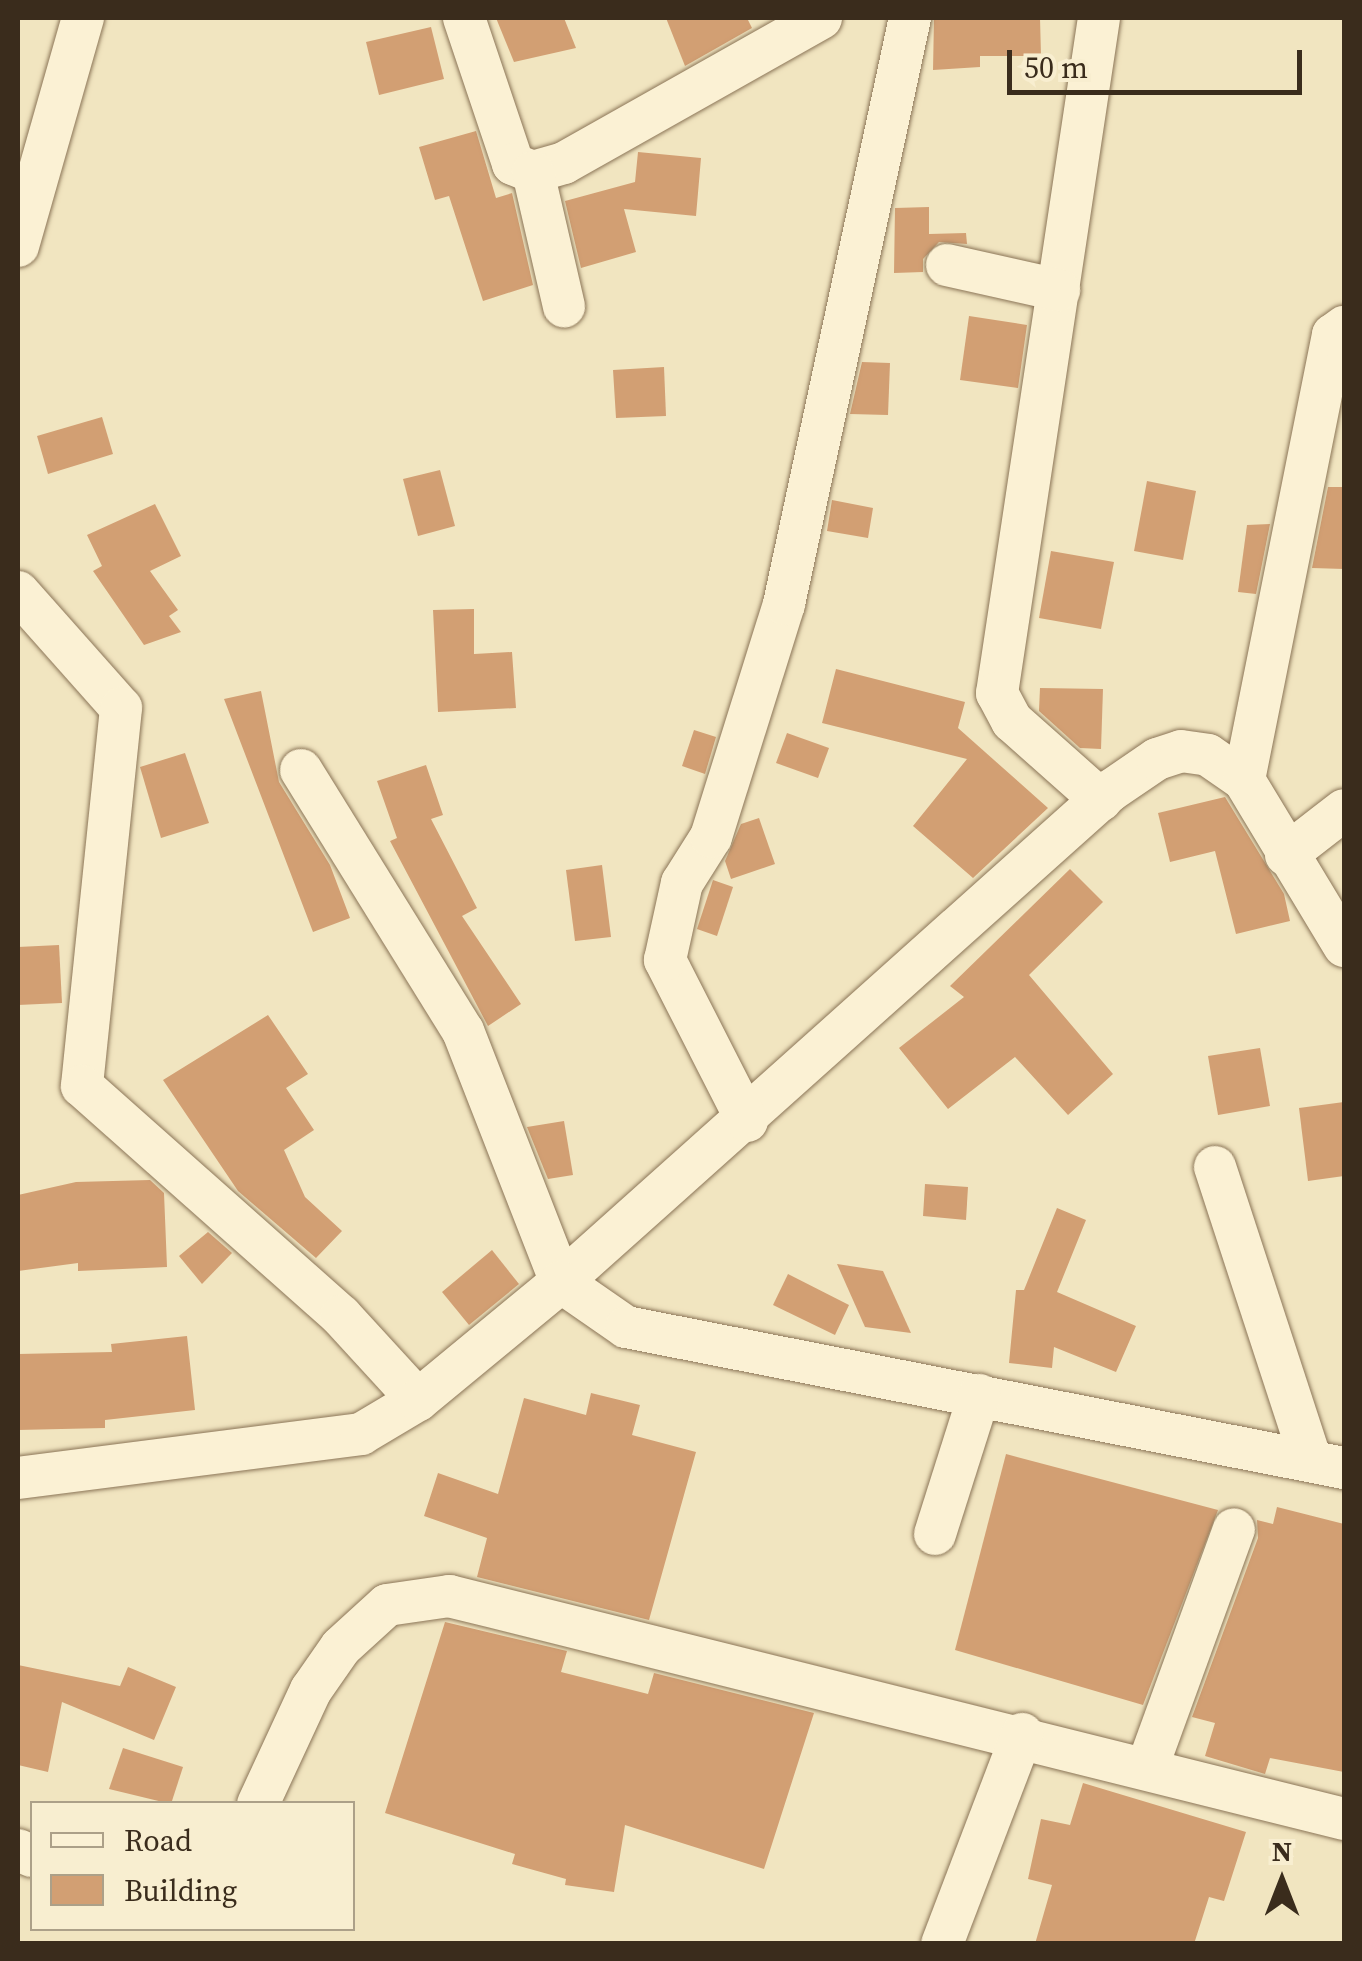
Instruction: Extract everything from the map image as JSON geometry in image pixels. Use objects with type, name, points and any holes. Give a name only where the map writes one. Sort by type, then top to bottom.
[{"type":"street","points":[[18,246],[84,18]]},
{"type":"street","points":[[464,18],[513,164],[532,172],[564,163],[821,18]]},
{"type":"street","points":[[747,1121],[665,960],[682,882],[711,837],[784,604],[910,18]]},
{"type":"street","points":[[1099,18],[997,693],[1012,722],[1101,800]]},
{"type":"street","points":[[532,172],[564,306]]},
{"type":"street","points":[[947,265],[1058,290]]},
{"type":"street","points":[[1244,780],[1333,335],[1344,327]]},
{"type":"street","points":[[18,592],[121,708],[82,1086],[341,1316],[418,1400]]},
{"type":"street","points":[[18,1478],[313,1445],[360,1434],[418,1400],[747,1121],[1101,800],[1156,759],[1180,751],[1208,755],[1244,780],[1344,946]]},
{"type":"street","points":[[302,770],[463,1030],[561,1282],[626,1327],[1328,1464]]},
{"type":"street","points":[[1286,855],[1344,810]]},
{"type":"street","points":[[1215,1167],[1328,1464]]},
{"type":"street","points":[[935,1534],[979,1395]]},
{"type":"street","points":[[1147,1768],[1234,1529]]},
{"type":"street","points":[[259,1801],[311,1690],[341,1647],[387,1604],[431,1596],[467,1598],[1022,1734],[1344,1819]]},
{"type":"street","points":[[942,1944],[1022,1734]]},
{"type":"building","points":[[496,18],[564,18],[576,48],[514,62]]},
{"type":"building","points":[[666,18],[747,18],[752,28],[685,66]]},
{"type":"building","points":[[934,18],[1040,18],[1041,56],[980,56],[980,67],[933,70]]},
{"type":"building","points":[[431,27],[444,79],[379,95],[366,42]]},
{"type":"building","points":[[476,131],[496,198],[512,193],[533,285],[483,301],[449,196],[435,200],[419,147]]},
{"type":"building","points":[[638,152],[701,158],[696,216],[624,209],[636,252],[581,268],[565,201],[635,182]]},
{"type":"building","points":[[929,207],[929,234],[966,233],[967,244],[939,242],[923,259],[923,272],[894,273],[895,208]]},
{"type":"building","points":[[969,316],[1027,325],[1018,388],[960,380]]},
{"type":"building","points":[[862,362],[890,363],[888,415],[850,414]]},
{"type":"building","points":[[664,367],[666,416],[616,418],[613,370]]},
{"type":"building","points":[[102,417],[113,454],[48,474],[37,436]]},
{"type":"building","points":[[440,470],[455,526],[418,536],[403,479]]},
{"type":"building","points":[[1147,481],[1196,491],[1183,560],[1134,551]]},
{"type":"building","points":[[1328,487],[1344,487],[1344,569],[1312,568]]},
{"type":"building","points":[[832,500],[873,508],[868,538],[827,531]]},
{"type":"building","points":[[155,504],[181,556],[150,571],[178,610],[169,616],[181,632],[144,645],[93,571],[102,566],[87,535]]},
{"type":"building","points":[[1270,524],[1256,594],[1238,592],[1247,525]]},
{"type":"building","points":[[1051,551],[1114,562],[1101,629],[1039,618]]},
{"type":"building","points":[[474,609],[474,654],[512,652],[516,708],[438,712],[433,610]]},
{"type":"building","points":[[836,669],[965,702],[958,728],[1048,808],[973,878],[913,826],[967,759],[822,723]]},
{"type":"building","points":[[1040,688],[1103,689],[1101,749],[1080,748],[1039,711]]},
{"type":"building","points":[[261,691],[279,782],[330,865],[350,918],[313,932],[224,699]]},
{"type":"building","points":[[694,730],[716,737],[705,774],[682,766]]},
{"type":"building","points":[[787,733],[829,748],[818,778],[776,763]]},
{"type":"building","points":[[185,753],[209,823],[161,838],[140,767]]},
{"type":"building","points":[[426,765],[443,815],[431,819],[477,908],[462,916],[521,1004],[488,1026],[390,841],[397,838],[377,781]]},
{"type":"building","points":[[1225,797],[1284,894],[1290,921],[1236,934],[1215,851],[1170,862],[1158,813]]},
{"type":"building","points":[[759,818],[775,864],[731,879],[725,861],[741,824]]},
{"type":"building","points":[[602,865],[611,937],[575,941],[566,870]]},
{"type":"building","points":[[1070,869],[1103,902],[1029,975],[1113,1074],[1068,1115],[1015,1057],[948,1109],[899,1048],[964,997],[950,986]]},
{"type":"building","points":[[713,880],[733,887],[717,936],[697,929]]},
{"type":"building","points":[[59,945],[62,1003],[18,1005],[18,947]]},
{"type":"building","points":[[268,1015],[308,1074],[286,1088],[314,1130],[284,1150],[305,1197],[342,1231],[316,1258],[238,1191],[163,1080]]},
{"type":"building","points":[[1260,1048],[1270,1106],[1218,1115],[1208,1056]]},
{"type":"building","points":[[1344,1102],[1344,1176],[1308,1181],[1299,1108]]},
{"type":"building","points":[[564,1121],[573,1175],[548,1179],[527,1127]]},
{"type":"building","points":[[150,1180],[164,1193],[167,1267],[78,1271],[78,1263],[18,1271],[18,1195],[76,1182]]},
{"type":"building","points":[[925,1184],[968,1187],[966,1220],[923,1216]]},
{"type":"building","points":[[1057,1208],[1086,1220],[1057,1292],[1136,1326],[1116,1372],[1054,1347],[1052,1368],[1009,1363],[1016,1290],[1024,1290]]},
{"type":"building","points":[[208,1232],[232,1253],[202,1284],[179,1256]]},
{"type":"building","points":[[492,1250],[519,1284],[469,1325],[442,1292]]},
{"type":"building","points":[[837,1264],[883,1271],[911,1333],[865,1327]]},
{"type":"building","points":[[788,1274],[849,1305],[835,1335],[773,1305]]},
{"type":"building","points":[[187,1336],[195,1410],[105,1420],[105,1428],[18,1430],[18,1354],[112,1352],[111,1344]]},
{"type":"building","points":[[591,1393],[640,1405],[632,1435],[696,1452],[649,1620],[477,1577],[487,1538],[424,1516],[438,1473],[498,1494],[524,1398],[586,1415]]},
{"type":"building","points":[[1006,1454],[1218,1510],[1143,1705],[955,1650]]},
{"type":"building","points":[[1277,1507],[1344,1524],[1344,1772],[1270,1758],[1265,1774],[1205,1756],[1215,1723],[1192,1717],[1258,1538],[1257,1520],[1273,1524]]},
{"type":"building","points":[[445,1622],[567,1651],[561,1672],[648,1694],[654,1673],[814,1713],[764,1869],[625,1825],[614,1892],[565,1885],[566,1879],[512,1864],[515,1854],[385,1813]]},
{"type":"building","points":[[18,1665],[120,1686],[128,1667],[176,1687],[154,1740],[62,1702],[48,1772],[18,1765]]},
{"type":"building","points":[[123,1748],[183,1767],[172,1801],[109,1789]]},
{"type":"building","points":[[1083,1783],[1246,1832],[1224,1901],[1209,1897],[1194,1944],[1035,1944],[1052,1885],[1028,1879],[1041,1819],[1070,1825]]}]
